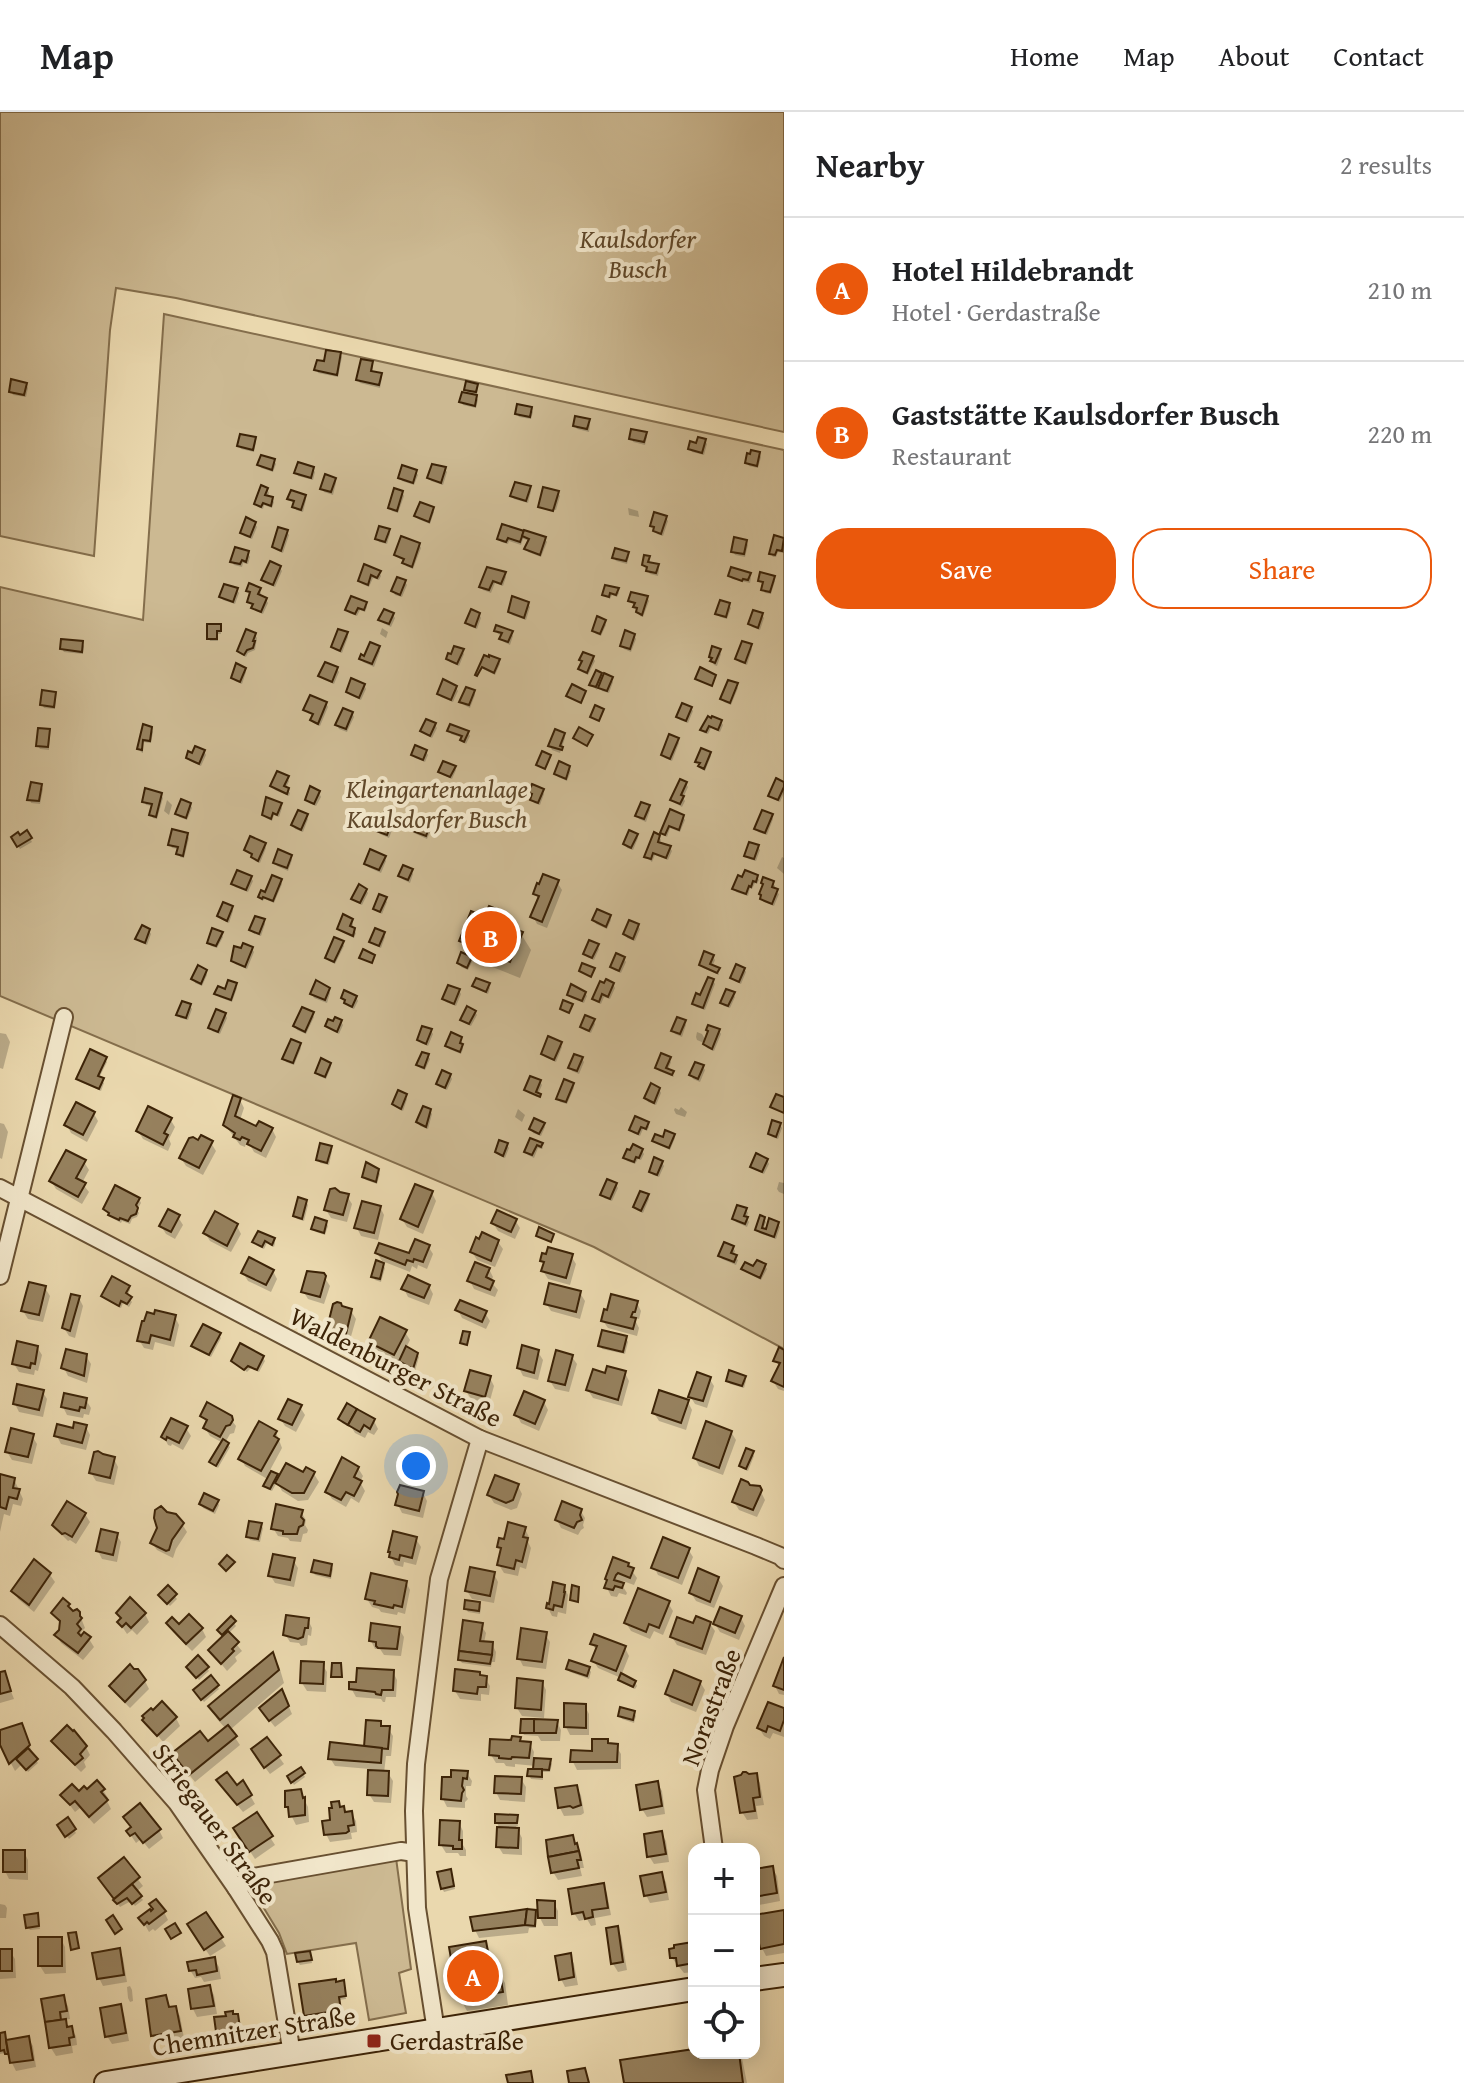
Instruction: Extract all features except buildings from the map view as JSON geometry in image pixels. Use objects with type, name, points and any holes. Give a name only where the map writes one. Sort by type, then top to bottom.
[{"type":"main road","points":[[760,1978],[784,1975]]},
{"type":"main road","name":"Chemnitzer Straße","points":[[106,2083],[688,1990]]},
{"type":"street","points":[[0,1276],[64,1017]]},
{"type":"street","name":"Waldenburger Straße","points":[[0,1188],[480,1439],[756,1546],[784,1560]]},
{"type":"street","points":[[436,2031],[417,1908],[416,1764],[439,1579],[480,1439]]},
{"type":"street","name":"Norastraße","points":[[713,1843],[706,1790],[710,1770],[725,1726],[784,1586]]},
{"type":"street","name":"Striegauer Straße","points":[[0,1625],[72,1687],[114,1731],[177,1803],[236,1888],[275,1952],[292,2054]]},
{"type":"street","points":[[236,1888],[253,1877],[401,1851],[415,1853]]},
{"type":"green space","name":"Kaulsdorfer Busch","points":[[0,112],[784,112],[784,432],[176,298],[116,288],[110,330],[94,556],[0,536]]},
{"type":"green space","name":"Kleingartenanlage Kaulsdorfer Busch","points":[[164,314],[784,450],[784,1349],[594,1247],[0,996],[0,587],[143,620]]},
{"type":"green space","points":[[396,1858],[411,1969],[399,1973],[406,2013],[369,2020],[356,1943],[287,1954],[279,1933],[262,1905],[264,1883]]},
{"type":"place","name":"Gaststätte Kaulsdorfer Busch","points":[[491,937]]},
{"type":"place","name":"Hotel Hildebrandt","points":[[473,1976]]},
{"type":"place","name":"Gerdastraße","points":[[374,2041]]}]
